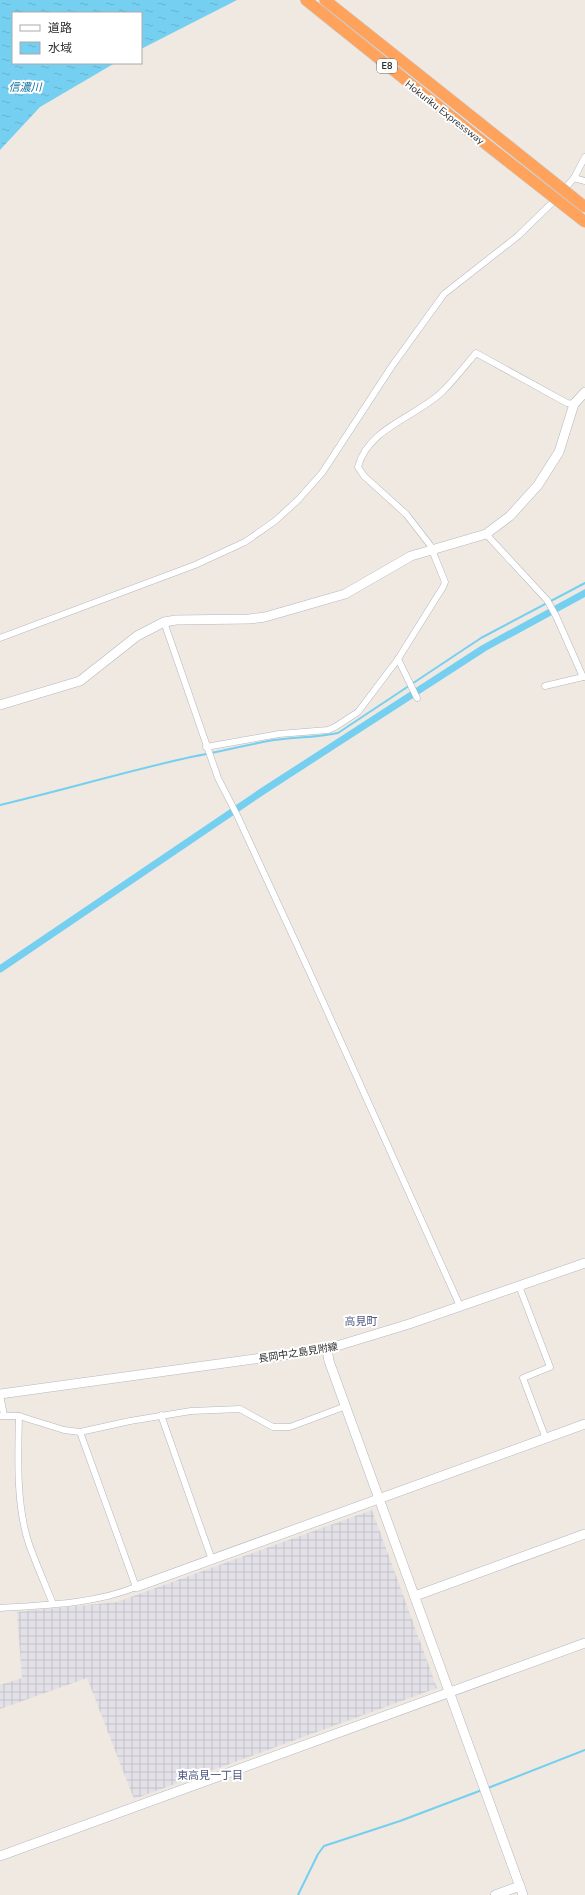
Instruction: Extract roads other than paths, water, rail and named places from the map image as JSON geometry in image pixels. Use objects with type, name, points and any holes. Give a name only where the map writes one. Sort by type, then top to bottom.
[{"type":"highway","name":"Hokuriku Expressway","points":[[306,0],[398,75],[585,222]]},
{"type":"highway","name":"Hokuriku Expressway","points":[[325,0],[585,207]]},
{"type":"street","points":[[0,638],[194,565],[245,542],[275,521],[298,500],[322,473],[392,366],[444,294],[527,228],[574,178],[585,157]]},
{"type":"street","points":[[574,178],[585,181]]},
{"type":"street","points":[[206,747],[279,734],[320,731],[335,728],[358,712],[398,659],[445,582],[435,560],[433,550],[406,514],[364,476],[358,467],[369,446],[380,435],[442,392],[476,353],[567,403],[574,404]]},
{"type":"street","points":[[0,705],[80,681],[137,636],[164,622],[176,620],[249,619],[265,617],[345,594],[405,559],[486,534],[510,516],[538,485],[559,452],[574,404],[585,392]]},
{"type":"street","points":[[486,534],[547,600],[584,677],[545,686]]},
{"type":"street","points":[[164,622],[218,778],[237,815],[310,974],[460,1306]]},
{"type":"street","points":[[398,659],[417,698]]},
{"type":"street","name":"長岡中之島見附線","points":[[0,1394],[327,1349],[460,1306],[585,1263]]},
{"type":"street","points":[[519,1286],[550,1367],[523,1378],[546,1439]]},
{"type":"street","points":[[327,1349],[346,1406],[523,1895]]},
{"type":"street","points":[[0,1394],[2,1415],[19,1416],[64,1430],[80,1432],[160,1415],[191,1411],[240,1409],[269,1425],[282,1428],[290,1427],[346,1406]]},
{"type":"street","points":[[160,1415],[212,1560]]},
{"type":"street","points":[[19,1416],[18,1459],[24,1520],[29,1543],[53,1604]]},
{"type":"street","points":[[0,1608],[53,1604],[105,1597],[380,1500],[585,1424]]},
{"type":"street","points":[[80,1432],[136,1587]]},
{"type":"street","points":[[415,1596],[585,1534]]},
{"type":"street","points":[[0,1856],[585,1643]]},
{"type":"street","points":[[495,1895],[520,1886]]},
{"type":"water","name":"信濃川","points":[[0,0],[237,0],[142,48],[142,12],[12,12],[12,64],[113,64],[40,107],[0,150]]},
{"type":"waterway","points":[[0,805],[191,757],[268,741],[338,733],[481,638],[585,583]]},
{"type":"waterway","points":[[0,969],[263,791],[484,648],[585,593]]},
{"type":"waterway","points":[[488,1788],[585,1750]]},
{"type":"waterway","points":[[298,1895],[318,1854],[324,1846],[400,1821],[482,1790]]},
{"type":"district","name":"高見町","points":[[361,1321]]},
{"type":"district","name":"東高見一丁目","points":[[210,1775]]}]
